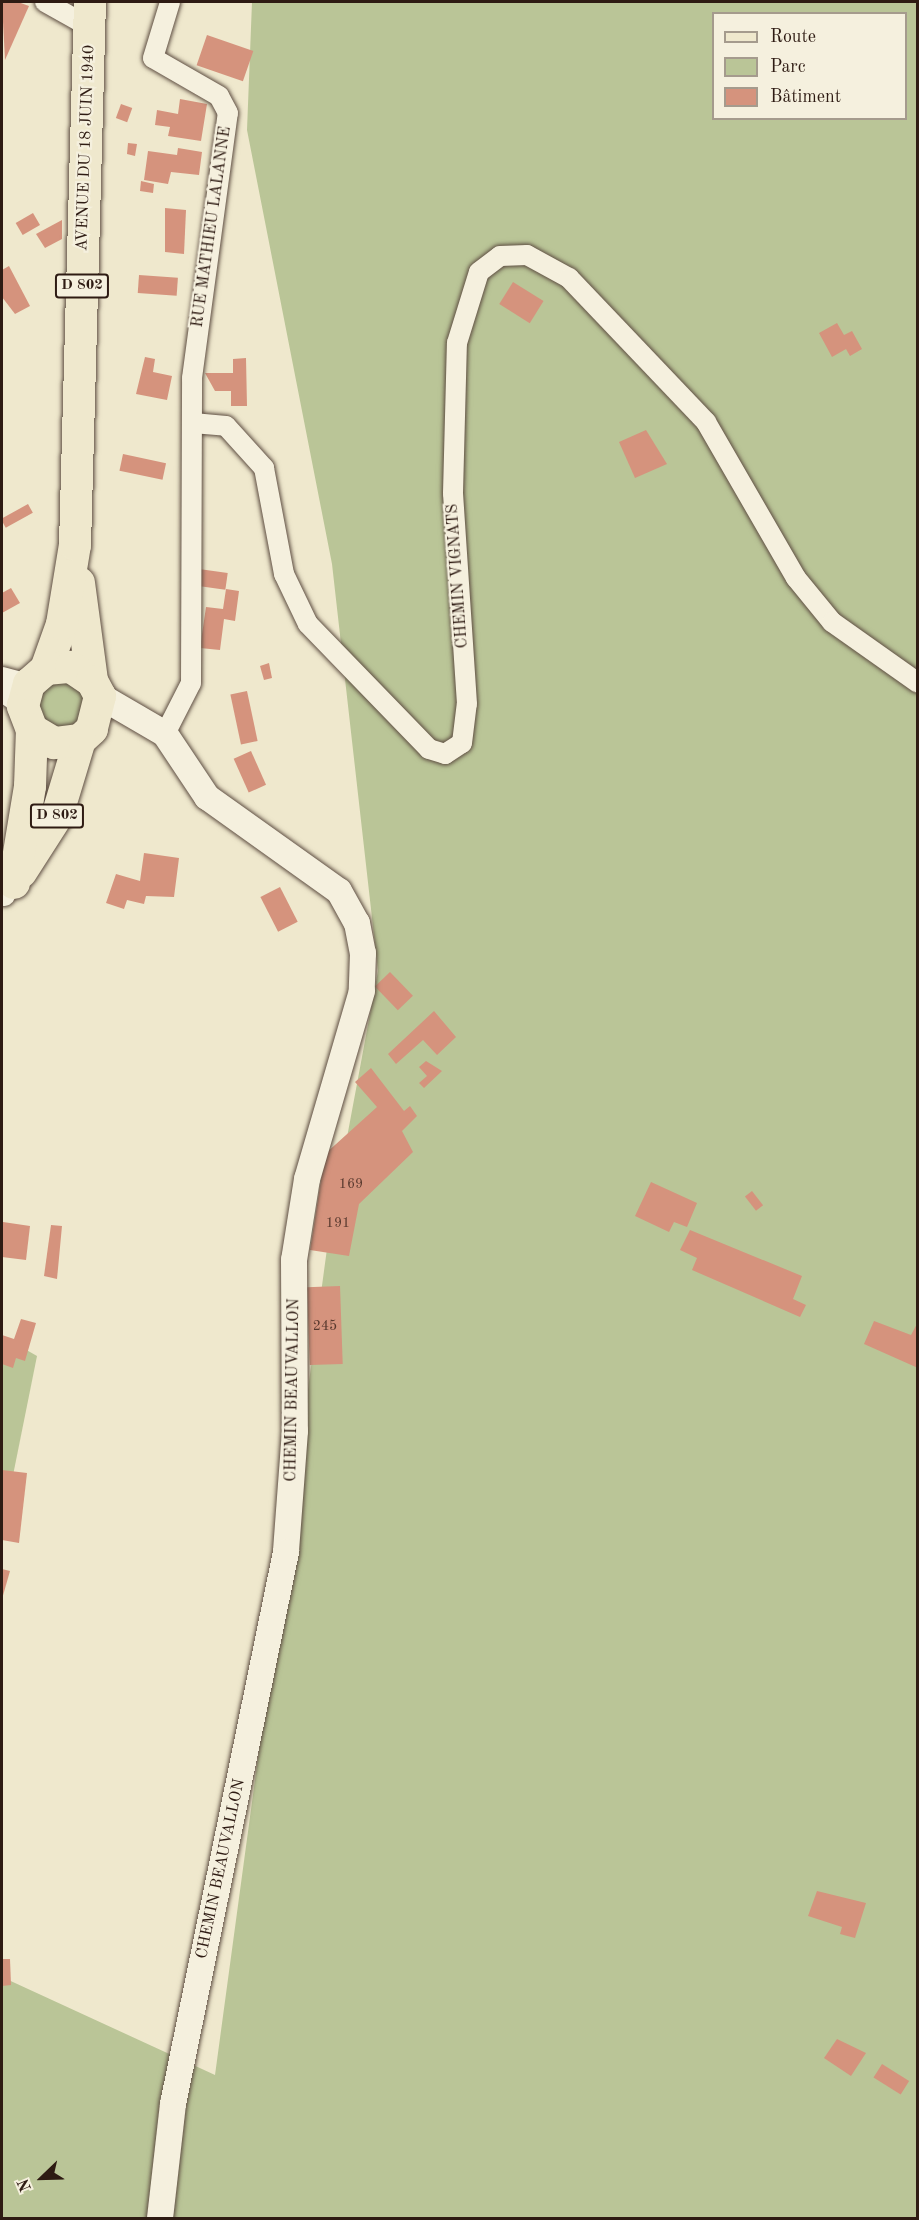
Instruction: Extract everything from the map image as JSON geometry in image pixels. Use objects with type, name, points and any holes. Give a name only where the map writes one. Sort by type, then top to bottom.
[{"type":"main road","name":"AVENUE DU 18 JUIN 1940","points":[[22,693],[62,624],[75,545],[90,14]]},
{"type":"main road","name":"AVENUE DU 18 JUIN 1940","points":[[75,545],[96,688]]},
{"type":"main road","points":[[71,667],[96,688],[86,735],[54,743],[22,693],[71,667]]},
{"type":"main road","name":"D 802","points":[[5,894],[30,786],[22,693]]},
{"type":"main road","name":"D 802","points":[[5,894],[57,816],[86,735]]},
{"type":"street","points":[[45,2],[90,14]]},
{"type":"street","name":"RUE MATHIEU LALANNE","points":[[170,2],[153,58],[219,96],[228,113],[206,245],[193,423]]},
{"type":"street","name":"CHEMIN VIGNATS","points":[[193,423],[226,426],[264,468],[284,574],[308,624],[429,749],[445,754],[462,742],[467,704],[453,494],[457,343],[479,272],[500,256],[527,255],[569,278],[706,422],[796,579],[832,622],[918,683]]},
{"type":"street","points":[[86,735],[157,729],[190,683],[193,423]]},
{"type":"street","name":"CHEMIN BEAUVALLON","points":[[96,688],[157,729],[207,797],[339,891],[357,923],[363,962],[362,991],[306,1190],[294,1260],[295,1431],[286,1552],[173,2104],[160,2218]]},
{"type":"green space","points":[[252,2],[917,2],[917,2218],[2,2218],[2,1977],[215,2075],[329,1234],[378,971],[332,564],[247,130]]},
{"type":"green space","points":[[57,682],[67,682],[79,689],[86,701],[86,711],[79,723],[67,730],[57,730],[42,719],[38,711],[38,701],[49,686]]},
{"type":"green space","points":[[2,1336],[37,1356],[2,1530]]},
{"type":"building","points":[[18,2],[29,6],[5,60],[2,3]]},
{"type":"building","points":[[207,35],[253,51],[243,81],[197,65]]},
{"type":"building","points":[[180,99],[207,104],[201,141],[168,136],[170,127],[155,125],[157,110],[178,114]]},
{"type":"building","points":[[121,104],[132,108],[127,122],[116,118]]},
{"type":"building","points":[[128,143],[137,144],[135,156],[127,154]]},
{"type":"building","points":[[178,148],[202,152],[199,175],[171,172],[168,184],[144,180],[148,151],[177,155]]},
{"type":"building","points":[[141,181],[154,184],[153,193],[140,191]]},
{"type":"building","points":[[165,208],[186,210],[184,254],[165,252]]},
{"type":"building","points":[[33,213],[40,225],[23,235],[16,223]]},
{"type":"building","points":[[62,220],[62,239],[45,248],[36,234]]},
{"type":"building","points":[[9,266],[30,306],[15,314],[2,297],[2,270]]},
{"type":"building","points":[[139,275],[178,278],[177,296],[138,293]]},
{"type":"building","points":[[513,282],[544,301],[530,323],[499,304]]},
{"type":"building","points":[[837,323],[844,335],[852,331],[862,349],[850,356],[846,349],[832,357],[819,333]]},
{"type":"building","points":[[145,357],[155,359],[153,372],[172,376],[167,400],[136,394]]},
{"type":"building","points":[[246,358],[247,406],[231,406],[231,391],[215,391],[205,373],[233,373],[233,359]]},
{"type":"building","points":[[646,430],[667,464],[635,478],[619,442]]},
{"type":"building","points":[[123,454],[166,463],[163,480],[119,471]]},
{"type":"building","points":[[28,504],[33,513],[6,528],[2,518]]},
{"type":"building","points":[[199,569],[228,573],[225,590],[197,586]]},
{"type":"building","points":[[11,588],[20,603],[2,613],[2,593]]},
{"type":"building","points":[[226,589],[239,591],[235,621],[224,619],[220,650],[200,648],[206,607],[223,609]]},
{"type":"building","points":[[269,663],[272,678],[264,680],[260,666]]},
{"type":"building","points":[[247,691],[258,741],[241,744],[230,695]]},
{"type":"building","points":[[251,751],[266,785],[249,793],[234,759]]},
{"type":"building","points":[[144,853],[179,858],[174,897],[146,896],[144,904],[127,900],[124,909],[106,903],[116,874],[140,881]]},
{"type":"building","points":[[280,887],[298,922],[278,932],[260,897]]},
{"type":"building","points":[[390,972],[413,996],[398,1010],[375,987]]},
{"type":"building","points":[[434,1011],[456,1037],[437,1055],[423,1040],[396,1064],[388,1054]]},
{"type":"building","points":[[426,1061],[442,1071],[424,1088],[419,1083],[427,1076],[419,1067]]},
{"type":"building","points":[[371,1068],[404,1111],[410,1106],[417,1116],[402,1131],[413,1152],[359,1204],[349,1256],[310,1250],[325,1154],[377,1107],[355,1082]]},
{"type":"building","points":[[651,1182],[697,1203],[687,1227],[674,1222],[669,1232],[635,1216]]},
{"type":"building","points":[[752,1191],[763,1205],[756,1211],[745,1197]]},
{"type":"building","points":[[3,1222],[30,1226],[26,1260],[2,1257]]},
{"type":"building","points":[[51,1225],[62,1226],[57,1279],[44,1276]]},
{"type":"building","points":[[690,1230],[802,1276],[793,1299],[806,1305],[800,1317],[692,1270],[697,1258],[680,1250]]},
{"type":"building","points":[[340,1286],[343,1364],[310,1365],[307,1287]]},
{"type":"building","points":[[21,1319],[36,1323],[25,1361],[16,1358],[13,1368],[2,1364],[2,1335],[14,1339]]},
{"type":"building","points":[[874,1321],[911,1335],[918,1322],[918,1368],[864,1344]]},
{"type":"building","points":[[2,1470],[27,1473],[19,1543],[2,1540]]},
{"type":"building","points":[[2,1569],[10,1571],[2,1599]]},
{"type":"building","points":[[817,1891],[866,1903],[855,1938],[840,1934],[842,1927],[808,1916]]},
{"type":"building","points":[[2,1959],[10,1959],[11,1985],[2,1986]]},
{"type":"building","points":[[837,2039],[866,2053],[851,2076],[824,2058]]},
{"type":"building","points":[[882,2064],[909,2081],[901,2095],[874,2078]]}]
